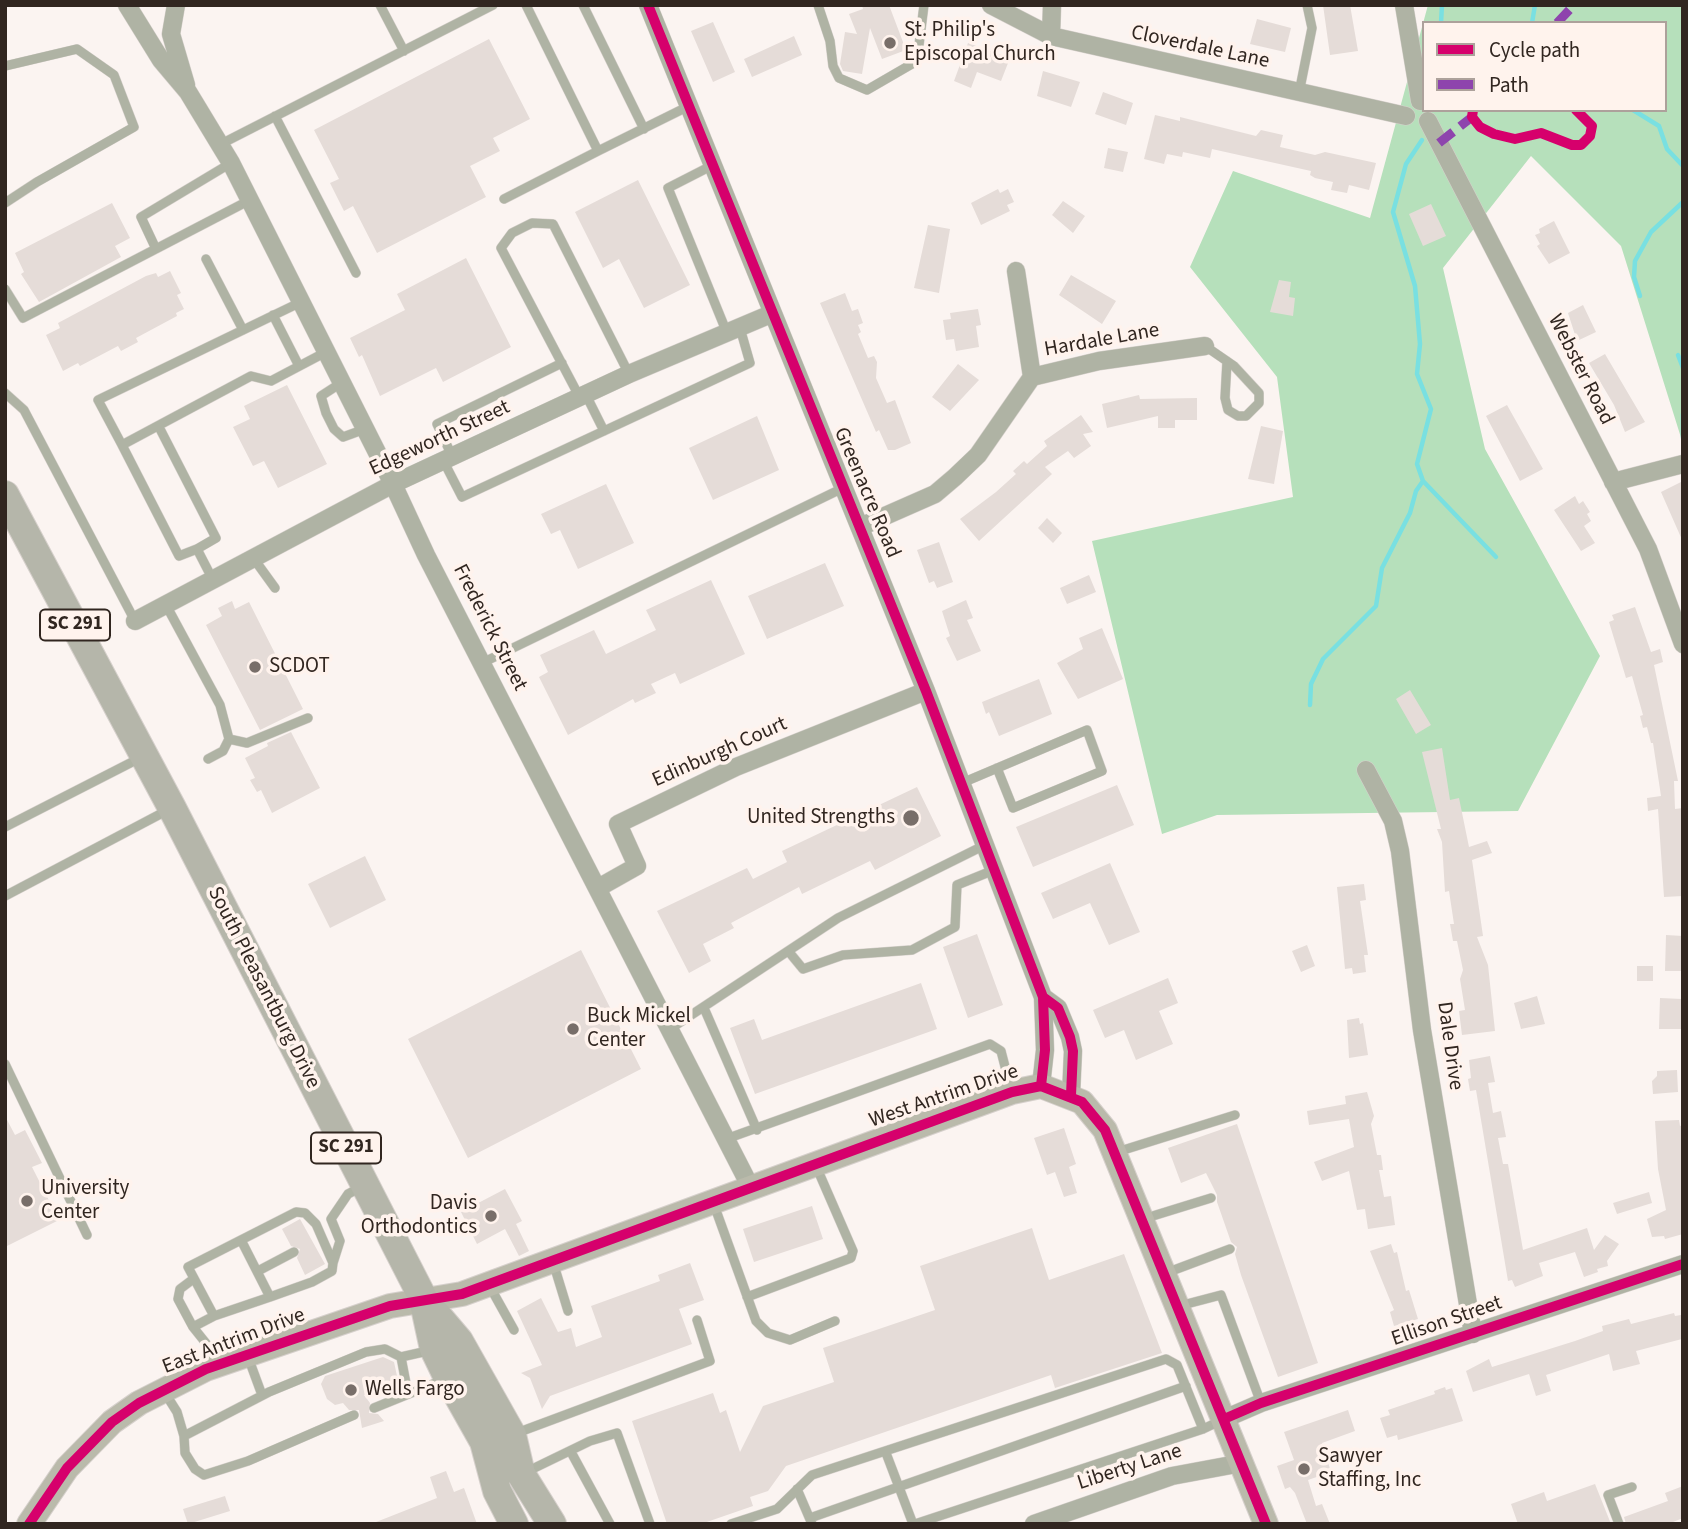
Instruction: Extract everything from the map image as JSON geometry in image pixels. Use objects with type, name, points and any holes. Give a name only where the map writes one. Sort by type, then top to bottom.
[{"type":"main road","name":"South Pleasantburg Drive","points":[[5,495],[145,756],[423,1298],[434,1349],[448,1378],[484,1442],[521,1474]]},
{"type":"main road","name":"SC 291","points":[[423,1298],[459,1341],[512,1435],[521,1474],[552,1524]]},
{"type":"main road","points":[[484,1442],[497,1491],[514,1524]]},
{"type":"street","name":"Frederick Street","points":[[127,5],[160,60],[188,92],[221,144],[299,303],[393,484],[426,555],[750,1186]]},
{"type":"street","name":"Frederick Street","points":[[176,5],[171,34],[188,92]]},
{"type":"street","name":"Greenacre Road","points":[[648,5],[926,691],[1043,997],[1045,1050],[1041,1086]]},
{"type":"street","name":"Cloverdale Lane","points":[[991,5],[1051,36],[1406,116],[1409,105],[1422,107]]},
{"type":"street","points":[[1051,36],[1052,5]]},
{"type":"street","name":"Webster Road","points":[[1404,5],[1422,93]]},
{"type":"street","name":"Webster Road","points":[[1427,112],[1648,549],[1683,644]]},
{"type":"street","points":[[1016,271],[1032,377]]},
{"type":"street","name":"Edgeworth Street","points":[[135,621],[393,484],[584,398],[629,374],[771,314]]},
{"type":"street","name":"Hardale Lane","points":[[860,527],[934,494],[955,477],[978,455],[1032,377],[1099,361],[1206,346]]},
{"type":"street","points":[[1613,482],[1683,464]]},
{"type":"street","name":"Edinburgh Court","points":[[598,888],[637,866],[618,824],[736,767],[926,691]]},
{"type":"street","name":"Dale Drive","points":[[1366,770],[1393,821],[1400,851],[1422,1030],[1473,1334]]},
{"type":"street","name":"Greenacre Road","points":[[1043,997],[1058,1008],[1070,1037],[1073,1051],[1071,1095]]},
{"type":"street","name":"West Antrim Drive","points":[[423,1298],[462,1294],[750,1186],[1012,1092],[1041,1086],[1071,1095],[1100,1121],[1116,1152],[1178,1307],[1188,1361],[1214,1424],[1242,1463],[1266,1524]]},
{"type":"street","name":"Ellison Street","points":[[1214,1424],[1261,1403],[1683,1264]]},
{"type":"street","name":"East Antrim Drive","points":[[29,1524],[67,1468],[91,1442],[112,1422],[163,1390],[222,1364],[390,1306],[423,1298]]},
{"type":"street","name":"Liberty Lane","points":[[1034,1524],[1172,1476],[1242,1463]]},
{"type":"lane","points":[[380,5],[404,51]]},
{"type":"lane","points":[[221,144],[493,5]]},
{"type":"lane","points":[[526,5],[598,151]]},
{"type":"lane","points":[[583,5],[644,129]]},
{"type":"lane","points":[[818,5],[830,41],[832,66],[839,78],[867,90],[916,61],[924,5]]},
{"type":"lane","points":[[1299,93],[1311,29],[1307,5]]},
{"type":"lane","points":[[5,66],[77,50],[114,75],[134,127],[37,182],[5,204]]},
{"type":"lane","points":[[503,199],[689,106]]},
{"type":"lane","points":[[275,116],[356,273]]},
{"type":"lane","points":[[156,249],[141,217],[231,163]]},
{"type":"lane","points":[[562,363],[437,424],[462,497],[750,363],[668,188],[713,165]]},
{"type":"lane","points":[[5,289],[23,318],[250,200]]},
{"type":"lane","points":[[604,431],[562,363],[502,248],[512,233],[533,223],[553,224],[629,374]]},
{"type":"lane","points":[[206,259],[243,330]]},
{"type":"lane","points":[[159,426],[216,538],[179,556],[98,400],[299,303]]},
{"type":"lane","points":[[273,315],[299,366]]},
{"type":"lane","points":[[1206,346],[1227,361],[1259,393],[1259,403],[1246,416],[1238,416],[1228,410],[1225,398],[1227,361]]},
{"type":"lane","points":[[122,445],[251,376],[271,381],[326,352]]},
{"type":"lane","points":[[341,383],[321,396],[334,429],[343,437],[365,429]]},
{"type":"lane","points":[[5,393],[24,410],[135,621]]},
{"type":"lane","points":[[482,663],[843,488]]},
{"type":"lane","points":[[197,549],[213,580]]},
{"type":"lane","points":[[254,559],[275,588]]},
{"type":"lane","points":[[166,605],[220,705],[229,739],[223,751],[208,759]]},
{"type":"lane","points":[[229,739],[247,743],[308,718]]},
{"type":"lane","points":[[962,783],[997,768],[1087,730],[1102,771],[1013,808],[997,768]]},
{"type":"lane","points":[[5,827],[145,756]]},
{"type":"lane","points":[[5,896],[172,808]]},
{"type":"lane","points":[[670,1029],[838,918],[985,845]]},
{"type":"lane","points":[[789,952],[803,970],[843,955],[912,950],[955,927],[957,885],[994,870]]},
{"type":"lane","points":[[704,1008],[757,1130]]},
{"type":"lane","points":[[726,1139],[990,1044],[1001,1051],[1012,1092]]},
{"type":"lane","points":[[5,1064],[87,1235]]},
{"type":"lane","points":[[1116,1152],[1235,1115]]},
{"type":"lane","points":[[747,1297],[851,1258],[853,1251],[815,1163]]},
{"type":"lane","points":[[193,1328],[214,1317],[326,1276],[340,1241],[331,1219],[348,1194],[365,1185]]},
{"type":"lane","points":[[1142,1219],[1211,1198]]},
{"type":"lane","points":[[713,1200],[756,1321],[768,1333],[790,1340],[835,1321]]},
{"type":"lane","points":[[214,1317],[192,1280],[188,1267],[296,1212],[305,1213],[316,1224],[333,1263]]},
{"type":"lane","points":[[312,1242],[323,1238]]},
{"type":"lane","points":[[241,1240],[270,1297]]},
{"type":"lane","points":[[1164,1274],[1230,1249]]},
{"type":"lane","points":[[258,1271],[294,1252]]},
{"type":"lane","points":[[552,1260],[568,1311]]},
{"type":"lane","points":[[192,1280],[180,1289],[178,1299],[193,1328],[222,1364]]},
{"type":"lane","points":[[488,1284],[514,1330]]},
{"type":"lane","points":[[1178,1307],[1221,1295],[1261,1403]]},
{"type":"lane","points":[[512,1435],[710,1361],[697,1320]]},
{"type":"lane","points":[[184,1436],[262,1395],[366,1352],[385,1349],[401,1357],[434,1349]]},
{"type":"lane","points":[[248,1355],[262,1395]]},
{"type":"lane","points":[[401,1357],[408,1394]]},
{"type":"lane","points":[[731,1524],[777,1509],[812,1475],[886,1453],[1166,1359],[1188,1361],[1186,1386],[1214,1424],[914,1524],[886,1453]]},
{"type":"lane","points":[[374,1408],[448,1378]]},
{"type":"lane","points":[[797,1489],[811,1521],[898,1486],[1186,1386]]},
{"type":"lane","points":[[163,1390],[177,1412],[184,1436],[185,1453],[195,1469],[204,1475],[248,1461],[354,1415]]},
{"type":"lane","points":[[521,1474],[590,1441],[617,1433],[650,1524]]},
{"type":"lane","points":[[571,1452],[610,1524]]},
{"type":"lane","points":[[1619,1524],[1608,1495],[1632,1487]]},
{"type":"green space","points":[[1428,5],[1683,5],[1683,444],[1621,246],[1531,156],[1443,268],[1485,449],[1600,656],[1518,811],[1217,815],[1162,834],[1092,541],[1293,497],[1277,377],[1190,267],[1233,171],[1370,218],[1422,27],[1422,112],[1667,112],[1667,21],[1424,21]]},
{"type":"building","name":"St. Philip's Episcopal Church","points":[[862,5],[889,5],[906,50],[882,59],[870,28],[862,74],[843,71],[840,64],[845,32],[857,34],[849,14],[863,9]]},
{"type":"building","points":[[1323,5],[1350,5],[1358,51],[1330,55]]},
{"type":"building","points":[[1257,19],[1291,28],[1285,52],[1250,44]]},
{"type":"building","points":[[713,22],[735,72],[713,82],[691,31]]},
{"type":"building","points":[[794,36],[802,55],[752,77],[744,59]]},
{"type":"building","points":[[489,39],[530,119],[493,138],[500,151],[470,166],[486,197],[377,253],[353,206],[344,211],[330,183],[339,179],[314,130]]},
{"type":"building","points":[[968,43],[1010,58],[1001,81],[977,72],[971,88],[954,81]]},
{"type":"building","points":[[1043,71],[1080,82],[1071,107],[1037,96]]},
{"type":"building","points":[[1103,92],[1133,103],[1126,125],[1095,114]]},
{"type":"building","points":[[1155,115],[1180,121],[1180,117],[1256,136],[1261,130],[1283,135],[1280,147],[1315,155],[1325,152],[1376,163],[1369,190],[1349,185],[1347,193],[1331,190],[1333,182],[1315,178],[1310,175],[1311,171],[1212,149],[1210,158],[1183,152],[1182,157],[1167,154],[1164,164],[1144,159]]},
{"type":"building","points":[[1108,148],[1128,152],[1123,172],[1104,168]]},
{"type":"building","points":[[638,180],[690,285],[644,308],[619,259],[603,268],[575,212]]},
{"type":"building","points":[[998,189],[1000,193],[1008,189],[1014,202],[1007,205],[1010,211],[981,225],[971,203]]},
{"type":"building","points":[[1063,201],[1085,216],[1073,233],[1052,215]]},
{"type":"building","points":[[112,203],[130,238],[115,246],[121,257],[39,302],[21,274],[24,272],[15,253]]},
{"type":"building","points":[[1431,204],[1446,236],[1423,246],[1409,214]]},
{"type":"building","points":[[1554,221],[1570,253],[1549,264],[1537,246],[1540,244],[1535,235],[1540,233],[1539,229]]},
{"type":"building","points":[[928,225],[950,229],[939,293],[914,288]]},
{"type":"building","points":[[466,258],[511,347],[443,382],[436,368],[380,396],[362,355],[359,357],[350,338],[405,310],[397,294]]},
{"type":"building","points":[[170,271],[181,293],[177,295],[184,309],[176,313],[177,316],[136,338],[138,342],[121,351],[118,346],[80,366],[78,363],[63,371],[46,335],[60,328],[58,323],[146,276],[156,273],[158,277]]},
{"type":"building","points":[[1071,275],[1116,301],[1102,324],[1059,295]]},
{"type":"building","points":[[1279,280],[1291,282],[1289,297],[1295,298],[1293,316],[1270,312]]},
{"type":"building","points":[[845,293],[852,311],[858,309],[863,323],[858,325],[861,332],[858,334],[868,358],[874,356],[877,362],[876,378],[887,403],[895,400],[911,443],[895,450],[888,450],[879,430],[876,432],[820,303]]},
{"type":"building","points":[[1583,305],[1596,332],[1577,341],[1568,313]]},
{"type":"building","points":[[978,309],[981,325],[976,326],[979,347],[956,351],[954,339],[946,340],[943,320],[951,319],[950,313]]},
{"type":"building","points":[[1605,354],[1645,422],[1625,432],[1614,405],[1589,363]]},
{"type":"building","points":[[958,364],[979,380],[950,411],[932,397]]},
{"type":"building","points":[[287,385],[327,464],[278,488],[264,461],[253,466],[233,427],[250,419],[244,406]]},
{"type":"building","points":[[1139,395],[1140,399],[1197,398],[1197,420],[1175,420],[1175,428],[1158,428],[1158,416],[1107,428],[1102,404]]},
{"type":"building","points":[[1507,405],[1543,469],[1520,481],[1486,416]]},
{"type":"building","points":[[1081,415],[1093,432],[1083,434],[1091,446],[1074,458],[1068,451],[1045,467],[1052,474],[979,541],[960,519],[1016,474],[1013,471],[1024,461],[1027,464],[1047,446],[1044,441]]},
{"type":"building","points":[[757,416],[779,470],[713,500],[689,448]]},
{"type":"building","points":[[1261,426],[1283,431],[1274,484],[1248,479]]},
{"type":"building","points":[[1683,481],[1683,542],[1661,492]]},
{"type":"building","points":[[606,484],[634,543],[578,569],[560,530],[551,534],[541,514]]},
{"type":"building","points":[[1575,496],[1579,504],[1583,501],[1590,512],[1587,514],[1591,521],[1584,526],[1595,543],[1581,551],[1554,510]]},
{"type":"building","points":[[1047,518],[1062,533],[1053,543],[1038,528]]},
{"type":"building","points":[[939,542],[953,582],[937,588],[934,581],[929,583],[917,550]]},
{"type":"building","points":[[825,563],[844,606],[767,639],[748,596]]},
{"type":"building","points":[[1089,575],[1096,592],[1067,604],[1060,588]]},
{"type":"building","points":[[711,580],[745,654],[680,684],[675,673],[651,684],[656,693],[635,703],[633,699],[568,735],[539,677],[548,672],[540,655],[594,630],[606,654],[656,630],[646,610]]},
{"type":"building","points":[[966,600],[973,618],[967,620],[981,651],[957,661],[946,638],[950,636],[942,611]]},
{"type":"building","name":"SCDOT","points":[[232,601],[235,609],[249,602],[303,709],[260,730],[206,625],[222,616],[218,608]]},
{"type":"building","points":[[1635,607],[1651,652],[1660,649],[1663,662],[1654,665],[1678,781],[1674,781],[1675,809],[1683,808],[1683,896],[1664,897],[1658,809],[1648,811],[1647,798],[1661,796],[1653,743],[1647,727],[1643,728],[1640,716],[1643,715],[1632,676],[1626,678],[1609,622],[1614,620],[1612,615]]},
{"type":"building","points":[[1102,628],[1123,679],[1078,699],[1057,663],[1083,649],[1079,638]]},
{"type":"building","points":[[1039,679],[1052,714],[999,736],[982,702]]},
{"type":"building","points":[[1410,690],[1431,725],[1416,734],[1396,699]]},
{"type":"building","points":[[291,732],[320,788],[272,813],[261,790],[257,792],[250,780],[255,778],[245,758],[268,746],[267,743]]},
{"type":"building","points":[[1442,748],[1450,800],[1459,798],[1469,847],[1487,841],[1492,853],[1472,860],[1483,936],[1477,937],[1488,965],[1495,1031],[1462,1035],[1459,1011],[1465,1010],[1460,979],[1463,970],[1457,941],[1453,941],[1450,924],[1454,924],[1449,891],[1445,892],[1442,842],[1437,829],[1441,829],[1422,752]]},
{"type":"building","points":[[1117,785],[1134,825],[1033,867],[1016,827]]},
{"type":"building","points":[[917,787],[941,836],[875,870],[870,861],[802,894],[799,887],[731,923],[734,928],[703,944],[711,961],[689,973],[657,911],[747,868],[753,879],[787,862],[782,851]]},
{"type":"building","points":[[365,856],[386,900],[330,928],[308,884]]},
{"type":"building","points":[[1110,863],[1140,932],[1109,945],[1090,903],[1053,919],[1041,893]]},
{"type":"building","points":[[1364,884],[1366,900],[1360,901],[1368,955],[1364,955],[1366,972],[1353,974],[1352,968],[1345,969],[1337,887]]},
{"type":"building","points":[[977,934],[1003,1005],[968,1018],[943,947]]},
{"type":"building","points":[[1666,935],[1683,936],[1683,971],[1665,971]]},
{"type":"building","points":[[1307,945],[1315,966],[1301,972],[1292,951]]},
{"type":"building","points":[[581,950],[641,1069],[468,1158],[408,1039]]},
{"type":"building","points":[[1637,966],[1653,966],[1653,981],[1637,981]]},
{"type":"building","points":[[1168,978],[1178,1003],[1159,1011],[1173,1044],[1136,1060],[1124,1030],[1105,1038],[1093,1010]]},
{"type":"building","points":[[921,983],[937,1029],[755,1094],[730,1028],[754,1019],[762,1040]]},
{"type":"building","points":[[1537,996],[1545,1024],[1521,1029],[1514,1003]]},
{"type":"building","points":[[1660,998],[1682,999],[1683,1029],[1659,1029]]},
{"type":"building","points":[[1359,1018],[1360,1024],[1363,1023],[1368,1055],[1349,1058],[1347,1020]]},
{"type":"building","points":[[1490,1056],[1495,1082],[1488,1083],[1493,1113],[1501,1111],[1506,1137],[1498,1138],[1503,1164],[1508,1164],[1523,1250],[1587,1228],[1594,1250],[1605,1235],[1619,1244],[1607,1261],[1608,1266],[1597,1269],[1598,1272],[1584,1277],[1575,1252],[1539,1263],[1543,1276],[1515,1287],[1512,1280],[1508,1281],[1476,1090],[1470,1091],[1468,1079],[1471,1078],[1469,1060]]},
{"type":"building","points":[[1677,1070],[1678,1092],[1653,1094],[1652,1081],[1657,1076],[1657,1071]]},
{"type":"building","points":[[1367,1092],[1374,1116],[1371,1124],[1377,1155],[1381,1155],[1383,1170],[1379,1170],[1384,1197],[1391,1196],[1395,1225],[1368,1229],[1365,1209],[1357,1210],[1349,1171],[1322,1181],[1314,1162],[1354,1147],[1349,1119],[1309,1125],[1307,1111],[1346,1104],[1345,1096]]},
{"type":"building","name":"University Center","points":[[5,1116],[15,1135],[25,1130],[42,1163],[32,1167],[59,1220],[5,1247]]},
{"type":"building","points":[[1679,1120],[1680,1126],[1683,1125],[1683,1234],[1665,1239],[1664,1236],[1652,1237],[1647,1219],[1666,1210],[1658,1169],[1655,1121]]},
{"type":"building","points":[[1237,1124],[1318,1363],[1278,1377],[1241,1275],[1235,1254],[1237,1247],[1231,1242],[1217,1195],[1206,1173],[1181,1183],[1168,1148]]},
{"type":"building","points":[[1064,1128],[1076,1164],[1069,1167],[1077,1193],[1064,1197],[1055,1172],[1047,1175],[1034,1138]]},
{"type":"building","name":"Davis Orthodontics","points":[[505,1189],[522,1221],[516,1224],[529,1251],[519,1256],[505,1229],[477,1244],[461,1212]]},
{"type":"building","points":[[1649,1192],[1652,1203],[1617,1214],[1613,1203]]},
{"type":"building","points":[[812,1206],[823,1239],[754,1262],[743,1229]]},
{"type":"building","points":[[300,1219],[325,1264],[305,1275],[297,1258],[300,1249],[291,1246],[282,1229]]},
{"type":"building","points":[[1032,1228],[1049,1280],[1124,1254],[1162,1353],[1055,1388],[1051,1375],[786,1466],[768,1491],[750,1497],[753,1506],[701,1524],[667,1524],[632,1421],[713,1393],[720,1413],[726,1410],[740,1452],[763,1406],[834,1382],[823,1348],[935,1310],[920,1266]]},
{"type":"building","points":[[1391,1244],[1394,1253],[1397,1252],[1406,1291],[1409,1290],[1418,1319],[1394,1326],[1390,1312],[1394,1310],[1370,1251]]},
{"type":"building","points":[[690,1263],[704,1300],[679,1309],[692,1344],[550,1396],[542,1409],[530,1378],[521,1373],[542,1365],[517,1311],[541,1298],[558,1332],[571,1328],[576,1347],[602,1337],[591,1306],[660,1281],[658,1275]]},
{"type":"building","points":[[1674,1313],[1675,1316],[1681,1315],[1682,1339],[1636,1351],[1640,1364],[1613,1371],[1609,1354],[1546,1375],[1551,1391],[1536,1396],[1529,1374],[1473,1392],[1466,1371],[1489,1359],[1492,1367],[1603,1331],[1602,1326],[1629,1319],[1631,1324]]},
{"type":"building","name":"Wells Fargo","points":[[383,1357],[394,1362],[397,1376],[391,1386],[364,1395],[370,1403],[369,1413],[378,1414],[384,1421],[362,1428],[359,1410],[349,1410],[343,1403],[335,1405],[327,1399],[321,1384],[325,1376]]},
{"type":"building","points":[[1445,1387],[1446,1390],[1452,1388],[1463,1421],[1398,1440],[1397,1435],[1387,1438],[1380,1418],[1390,1415],[1388,1410],[1435,1394],[1434,1391]]},
{"type":"building","points":[[1348,1410],[1355,1431],[1322,1443],[1331,1472],[1308,1480],[1316,1506],[1322,1504],[1330,1524],[1307,1524],[1295,1493],[1290,1487],[1285,1489],[1277,1466],[1294,1460],[1284,1432]]},
{"type":"building","points":[[446,1471],[454,1492],[464,1488],[477,1524],[371,1524],[437,1498],[430,1477]]},
{"type":"building","points":[[1595,1484],[1611,1524],[1518,1524],[1511,1504],[1544,1492],[1547,1501]]},
{"type":"building","points":[[1683,1486],[1683,1518],[1668,1524],[1626,1524],[1624,1517],[1668,1501],[1665,1493]]},
{"type":"building","points":[[225,1496],[230,1511],[188,1524],[183,1509]]},
{"type":"waterway","points":[[1441,21],[1442,5]]},
{"type":"waterway","points":[[1532,21],[1535,5]]},
{"type":"waterway","points":[[1636,112],[1659,126],[1667,149],[1683,166]]},
{"type":"waterway","points":[[1422,140],[1406,164],[1393,212],[1415,286],[1420,344],[1417,374],[1431,409],[1417,464],[1423,481],[1496,557]]},
{"type":"waterway","points":[[1640,296],[1634,277],[1635,261],[1651,232],[1683,202]]},
{"type":"waterway","points":[[1678,355],[1683,368]]},
{"type":"waterway","points":[[1683,414],[1683,438]]},
{"type":"waterway","points":[[1310,705],[1311,684],[1323,659],[1376,606],[1382,568],[1423,481]]},
{"type":"marked path","points":[[1559,21],[1574,5]]},
{"type":"marked path","points":[[1439,143],[1472,117]]},
{"type":"cycle path","points":[[648,5],[926,691],[1043,997],[1045,1050],[1041,1086]]},
{"type":"cycle path","points":[[1473,112],[1472,117],[1480,127],[1494,134],[1515,139],[1541,133],[1572,145],[1581,145],[1590,136],[1592,126],[1578,112]]},
{"type":"cycle path","points":[[1043,997],[1058,1008],[1070,1037],[1073,1051],[1071,1095]]},
{"type":"cycle path","points":[[29,1524],[67,1468],[112,1422],[139,1403],[206,1369],[390,1306],[462,1294],[1012,1092],[1041,1086],[1082,1102],[1105,1130],[1266,1524]]},
{"type":"cycle path","points":[[1224,1419],[1261,1403],[1683,1264]]},
{"type":"place","name":"St. Philip's Episcopal Church","points":[[890,43]]},
{"type":"place","name":"SCDOT","points":[[255,667]]},
{"type":"place","name":"United Strengths","points":[[911,818]]},
{"type":"place","name":"Buck Mickel Center","points":[[573,1029]]},
{"type":"place","name":"University Center","points":[[27,1201]]},
{"type":"place","name":"Davis Orthodontics","points":[[491,1216]]},
{"type":"place","name":"Wells Fargo","points":[[351,1390]]},
{"type":"place","name":"Sawyer Staffing, Inc","points":[[1304,1469]]}]
